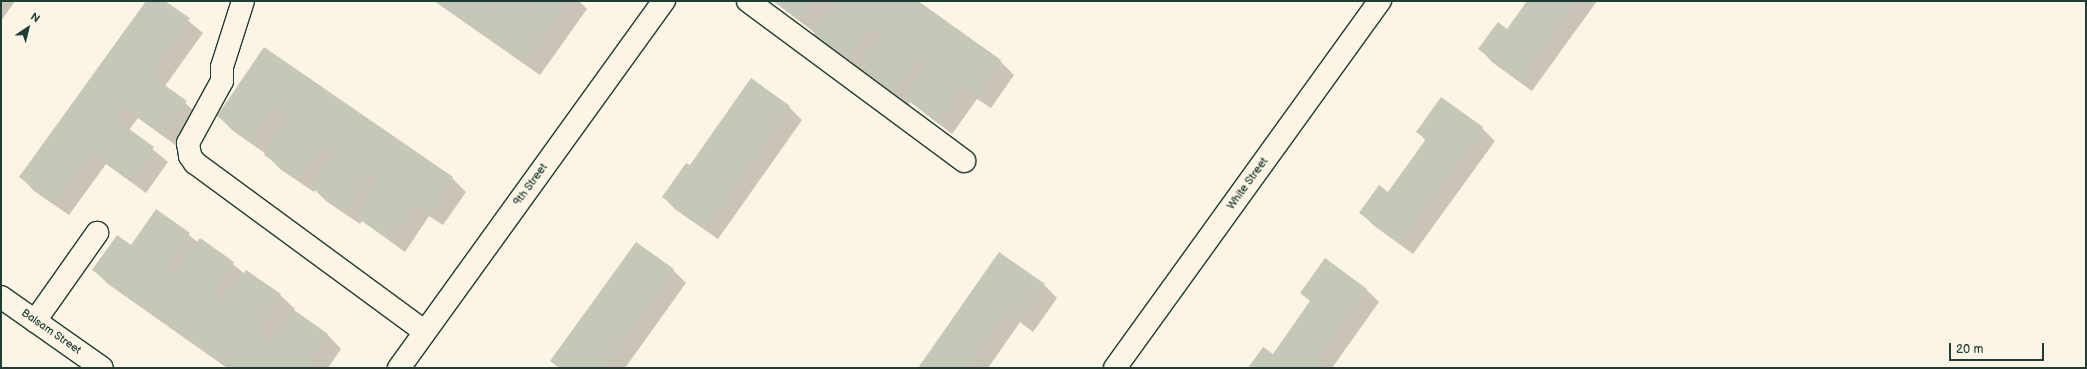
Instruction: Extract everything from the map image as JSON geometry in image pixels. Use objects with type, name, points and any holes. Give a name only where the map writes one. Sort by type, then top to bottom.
[{"type":"street","points":[[243,1],[222,67],[222,81],[188,143],[190,156],[195,163],[425,332]]},
{"type":"street","name":"9th Street","points":[[399,368],[664,1]]},
{"type":"street","points":[[748,1],[964,161]]},
{"type":"street","name":"White Street","points":[[1115,368],[1380,1]]},
{"type":"street","points":[[35,321],[97,233]]},
{"type":"street","name":"Balsam Street","points":[[1,297],[102,368]]},
{"type":"building","points":[[146,1],[165,1],[190,18],[149,74],[187,101],[163,134],[123,105],[114,118],[154,147],[131,179],[91,151],[54,202],[19,177]]},
{"type":"building","points":[[438,1],[516,3],[568,1],[525,62]]},
{"type":"building","points":[[774,1],[812,1],[800,19]]},
{"type":"building","points":[[837,1],[918,1],[1001,60],[976,95],[962,85],[937,121],[903,97],[928,61],[919,55],[893,92],[859,68],[882,35],[871,27],[847,60],[813,35]]},
{"type":"building","points":[[1527,1],[1575,1],[1519,79],[1478,49],[1498,22],[1507,29]]},
{"type":"building","points":[[264,47],[453,177],[429,212],[415,203],[390,239],[355,215],[380,179],[371,173],[346,211],[311,187],[334,154],[322,146],[299,179],[264,155],[290,117],[273,106],[251,140],[217,116]]},
{"type":"building","points":[[751,78],[790,106],[705,227],[662,197],[686,163],[690,165]]},
{"type":"building","points":[[1441,97],[1483,127],[1400,242],[1359,213],[1379,185],[1388,192],[1426,139],[1416,132]]},
{"type":"building","points":[[156,209],[190,233],[166,268],[174,274],[200,238],[234,262],[212,295],[223,303],[246,270],[281,294],[255,332],[271,343],[294,310],[328,334],[304,368],[231,368],[92,270],[117,235],[131,245]]},
{"type":"building","points":[[636,242],[674,269],[603,368],[560,368],[550,361]]},
{"type":"building","points":[[999,252],[1045,284],[1020,320],[1007,310],[966,368],[918,368]]},
{"type":"building","points":[[1325,258],[1367,289],[1310,368],[1248,368],[1263,347],[1273,354],[1310,301],[1300,293]]}]
